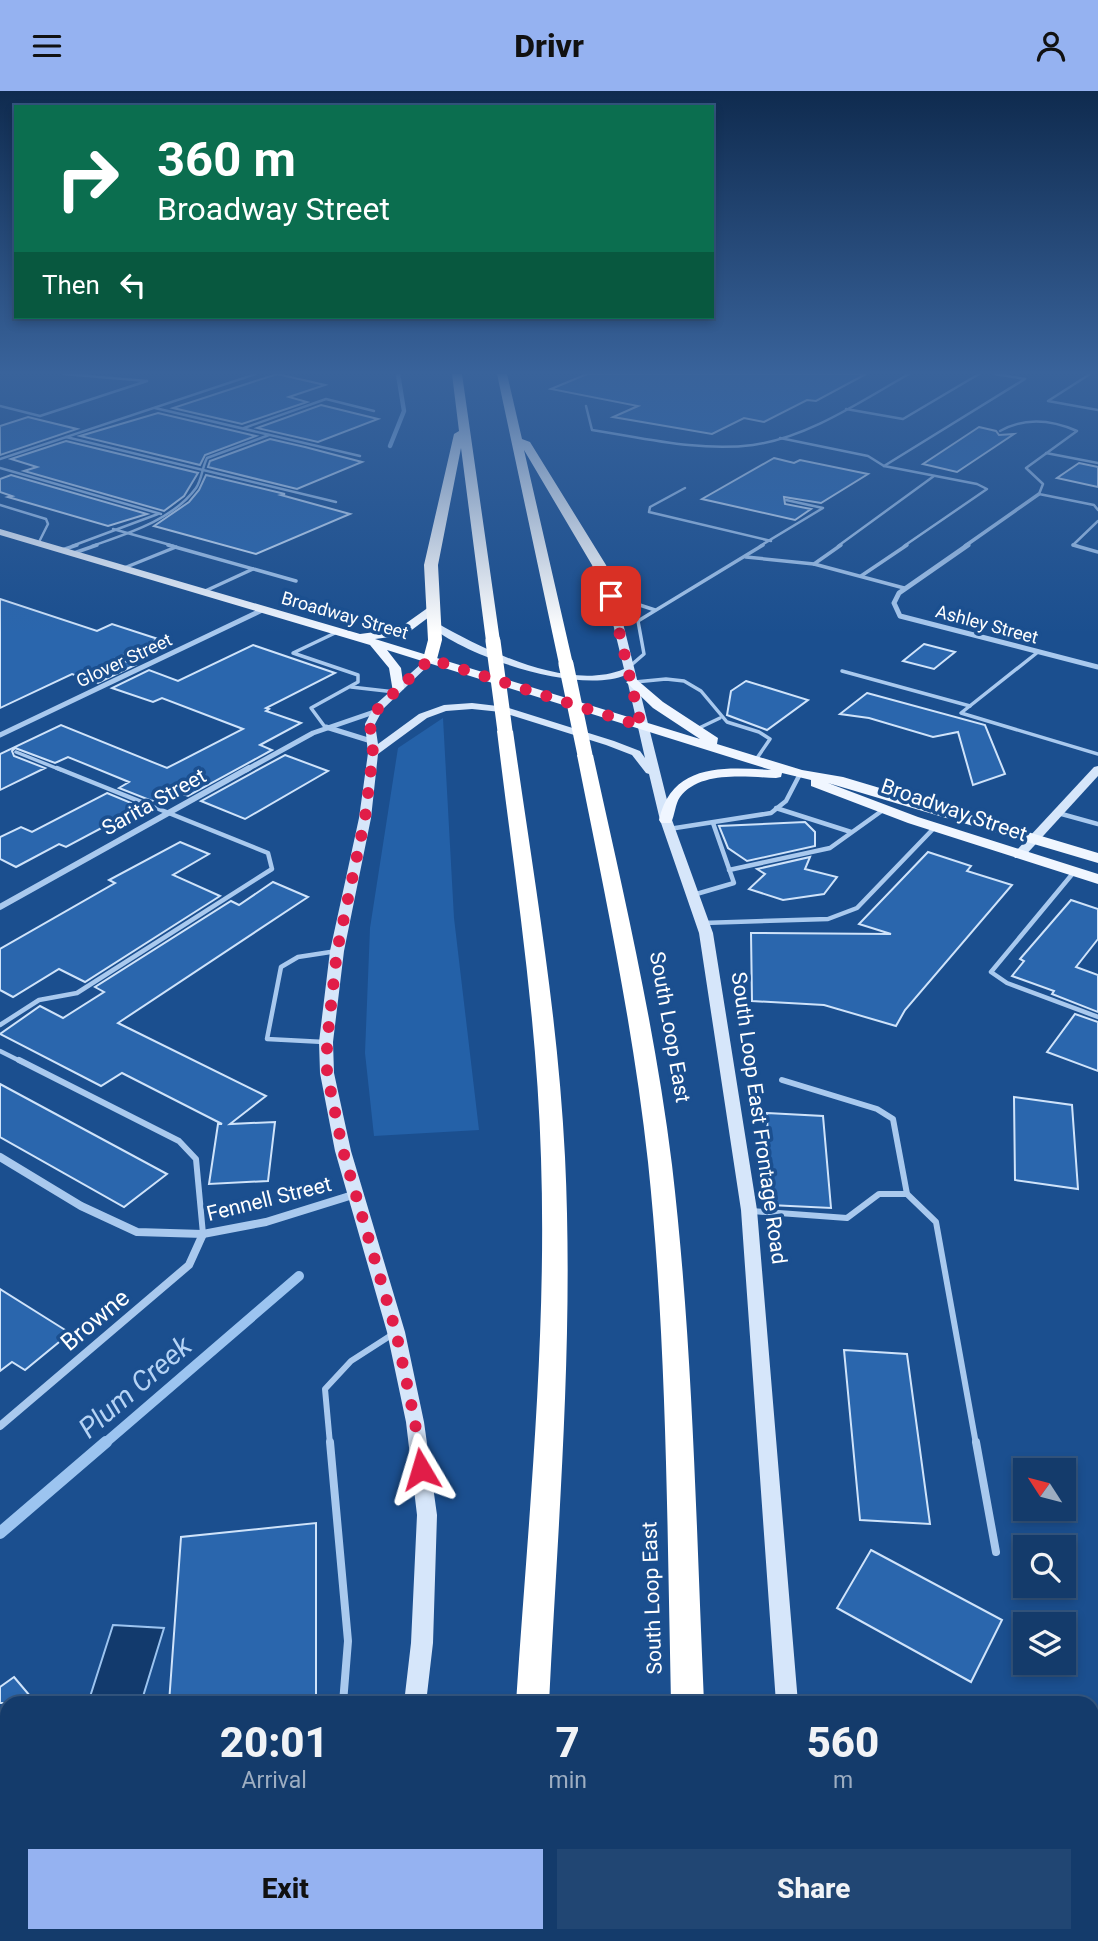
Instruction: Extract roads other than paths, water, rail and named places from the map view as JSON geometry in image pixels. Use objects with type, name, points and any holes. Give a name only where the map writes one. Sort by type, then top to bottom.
[{"type":"highway","name":"South Loop East","points":[[527,460],[584,755],[643,1039],[660,1165],[674,1339],[688,1696]]},
{"type":"highway","points":[[528,460],[599,565],[611,596]]},
{"type":"highway","points":[[430,659],[435,640],[431,565],[462,461]]},
{"type":"highway","points":[[462,461],[493,641],[505,731],[544,1038],[552,1156],[552,1334],[532,1696]]},
{"type":"main road","name":"Broadway Street","points":[[0,532],[260,611],[430,659],[755,761],[800,774],[838,780],[1098,858]]},
{"type":"main road","name":"South Loop East Frontage Road","points":[[611,596],[667,824],[703,923],[749,1210],[786,1696]]},
{"type":"main road","points":[[353,638],[401,632],[433,609]]},
{"type":"main road","points":[[434,625],[480,651],[583,681],[605,681],[630,673],[658,705],[733,754]]},
{"type":"main road","points":[[376,645],[395,668],[397,691]]},
{"type":"main road","points":[[416,1696],[423,1629],[427,1515],[415,1422],[396,1332],[343,1151],[327,1073],[327,1042],[337,951],[365,818],[372,747],[370,724],[377,711],[430,659]]},
{"type":"main road","points":[[372,747],[423,716],[444,708],[472,706],[502,709],[636,753],[655,778]]},
{"type":"main road","points":[[1019,855],[1098,769]]},
{"type":"main road","points":[[667,824],[675,794],[715,775],[800,774]]},
{"type":"main road","name":"Broadway Street","points":[[800,774],[827,789],[1019,855],[1098,879]]},
{"type":"street","points":[[904,588],[1039,494]]},
{"type":"street","name":"Ashley Street","points":[[904,588],[894,603],[900,616],[1098,667]]},
{"type":"street","name":"Glover Street","points":[[0,735],[260,611]]},
{"type":"street","name":"Sarita Street","points":[[0,907],[325,727],[377,711]]},
{"type":"street","points":[[325,727],[372,747]]},
{"type":"street","name":"Fennell Street","points":[[0,1157],[81,1206],[137,1232],[203,1234],[266,1222],[356,1194]]},
{"type":"street","name":"Browne","points":[[0,1426],[190,1265],[203,1234]]},
{"type":"lane","points":[[159,460],[205,472],[236,476],[336,502]]},
{"type":"lane","points":[[65,552],[126,533],[155,520],[194,491],[205,472],[207,460]]},
{"type":"lane","points":[[861,576],[987,489],[977,484],[884,466],[876,460]]},
{"type":"lane","points":[[884,466],[893,460]]},
{"type":"lane","points":[[1036,460],[1026,468],[1043,484],[1039,494],[1096,503],[1098,510]]},
{"type":"lane","points":[[0,468],[161,514]]},
{"type":"lane","points":[[814,564],[934,476]]},
{"type":"lane","points":[[685,488],[650,507],[649,512],[771,541]]},
{"type":"lane","points":[[630,673],[644,654],[638,621],[823,508],[786,501]]},
{"type":"lane","points":[[0,505],[46,519],[48,524],[38,544]]},
{"type":"lane","points":[[65,552],[113,529],[161,514]]},
{"type":"lane","points":[[1098,521],[1073,545],[1098,552]]},
{"type":"lane","points":[[113,529],[296,582]]},
{"type":"lane","points":[[121,569],[176,547]]},
{"type":"lane","points":[[745,556],[814,564],[904,588]]},
{"type":"lane","points":[[200,593],[253,569]]},
{"type":"lane","points":[[611,596],[655,610]]},
{"type":"lane","points":[[325,727],[311,708],[359,682],[358,675],[293,653],[335,633]]},
{"type":"lane","points":[[1038,652],[961,713],[1098,754]]},
{"type":"lane","points":[[842,671],[970,706]]},
{"type":"lane","points":[[630,673],[684,679],[709,700],[720,718],[764,733],[770,739],[755,761]]},
{"type":"lane","points":[[351,687],[397,691]]},
{"type":"lane","points":[[695,730],[720,718]]},
{"type":"lane","points":[[0,1025],[39,1000],[77,993],[272,869],[268,853],[16,753]]},
{"type":"lane","points":[[667,824],[713,823],[771,813],[786,801],[800,774]]},
{"type":"lane","points":[[776,809],[851,832]]},
{"type":"lane","points":[[729,870],[830,848],[884,809]]},
{"type":"lane","points":[[1058,813],[1098,824]]},
{"type":"lane","points":[[692,895],[734,883],[713,823]]},
{"type":"lane","points":[[703,923],[828,919],[857,908],[935,827]]},
{"type":"lane","points":[[1074,872],[990,972],[1007,983],[1098,1017]]},
{"type":"lane","points":[[327,1042],[267,1039],[281,967],[298,957],[337,951]]},
{"type":"lane","points":[[0,1051],[178,1141],[196,1159],[203,1234]]},
{"type":"lane","points":[[782,1080],[877,1109],[893,1119],[906,1194],[936,1222],[996,1552]]},
{"type":"lane","points":[[749,1210],[847,1219],[879,1194],[906,1194]]},
{"type":"lane","points":[[343,1696],[348,1641],[325,1389],[351,1361],[396,1332]]},
{"type":"waterway","name":"Plum Creek","points":[[104,1444],[299,1276]]},
{"type":"waterway","name":"Plum Creek","points":[[0,1533],[106,1442]]}]
